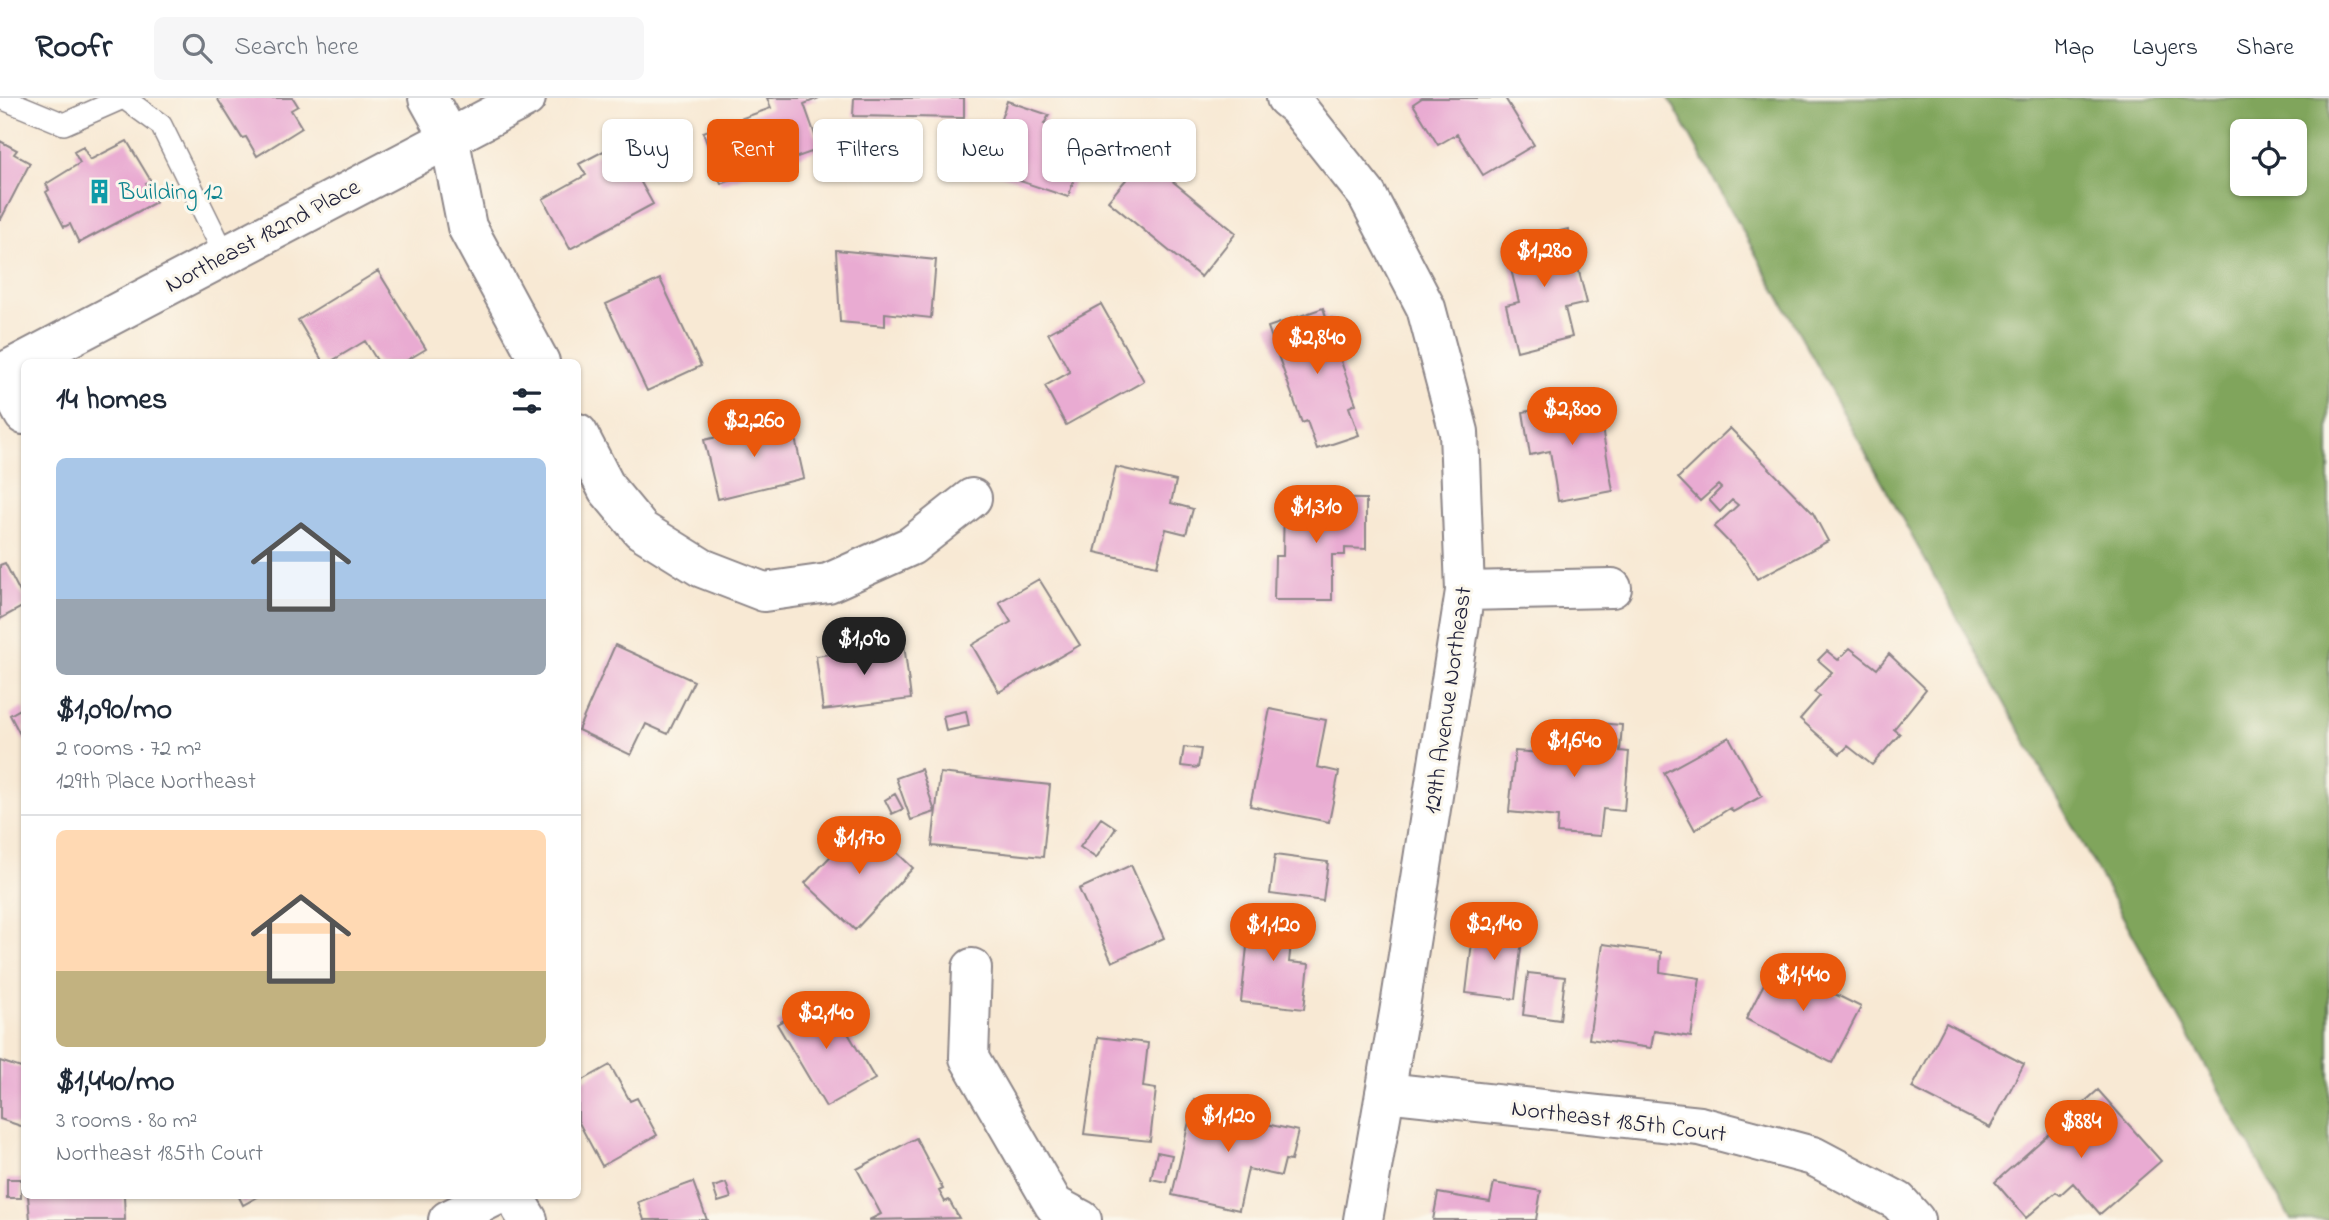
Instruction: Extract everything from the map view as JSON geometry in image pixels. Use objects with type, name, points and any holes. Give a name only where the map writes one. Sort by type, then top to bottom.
[{"type":"street","points":[[428,98],[449,136],[467,227],[538,359]]},
{"type":"street","name":"Northeast 182nd Place","points":[[29,359],[449,136],[526,98]]},
{"type":"street","name":"129th Avenue Northeast","points":[[1286,98],[1297,107],[1367,195],[1426,308],[1459,432],[1465,591],[1363,1220]]},
{"type":"street","name":"Northeast 182nd Place","points":[[1,374],[21,363]]},
{"type":"street","points":[[1,374],[21,410]]},
{"type":"street","points":[[581,439],[607,489],[640,530],[702,568],[764,592],[828,583],[911,546],[972,498]]},
{"type":"street","points":[[1465,591],[1612,588]]},
{"type":"street","points":[[972,968],[969,1058],[1054,1205],[1082,1220]]},
{"type":"street","name":"Northeast 185th Court","points":[[1385,1092],[1700,1126],[1813,1156],[1898,1201],[1915,1220]]},
{"type":"street","points":[[448,1220],[490,1199]]},
{"type":"street","points":[[515,1199],[528,1220]]},
{"type":"lane","points":[[1,98],[64,124],[123,98],[161,125],[225,255]]},
{"type":"green space","points":[[1669,98],[2329,98],[2329,1220],[2291,1220]]},
{"type":"building","points":[[217,98],[293,98],[298,106],[291,110],[302,128],[257,156],[246,137],[242,138]]},
{"type":"building","points":[[767,98],[819,98],[804,104],[813,129],[813,151],[799,156],[799,119],[740,119],[771,108]]},
{"type":"building","points":[[854,98],[964,98],[964,118],[853,116]]},
{"type":"building","points":[[1422,98],[1505,98],[1534,145],[1483,175],[1457,134],[1438,145],[1413,104]]},
{"type":"building","points":[[1007,101],[1049,115],[1047,119],[1042,119],[1042,182],[1073,182],[1068,197],[1023,182],[1028,182],[1028,119],[1001,119]]},
{"type":"building","points":[[0,141],[17,150],[14,154],[30,163],[0,221]]},
{"type":"building","name":"Building 12","points":[[127,141],[151,181],[146,183],[156,202],[79,243],[70,224],[64,227],[46,192],[49,190],[46,184],[80,163],[74,152],[83,147],[90,160]]},
{"type":"building","points":[[602,152],[602,182],[641,182],[653,204],[570,249],[543,199],[586,175],[579,164]]},
{"type":"building","points":[[1124,182],[1173,182],[1236,233],[1201,277],[1108,201]]},
{"type":"building","points":[[1568,229],[1587,303],[1565,308],[1572,337],[1517,351],[1506,305],[1519,302],[1505,245]]},
{"type":"building","points":[[836,250],[936,260],[931,318],[885,313],[885,326],[840,322]]},
{"type":"building","points":[[378,271],[426,349],[409,359],[376,359],[365,341],[335,359],[321,359],[298,320]]},
{"type":"building","points":[[660,279],[701,366],[647,391],[606,304]]},
{"type":"building","points":[[1101,304],[1144,381],[1066,425],[1045,386],[1070,372],[1048,333]]},
{"type":"building","points":[[1323,308],[1327,320],[1332,318],[1344,351],[1338,353],[1356,404],[1349,407],[1359,435],[1317,449],[1307,421],[1302,423],[1268,327]]},
{"type":"building","points":[[1597,399],[1613,491],[1558,501],[1550,451],[1530,455],[1523,412]]},
{"type":"building","points":[[791,420],[804,478],[718,499],[704,440]]},
{"type":"building","points":[[1730,428],[1813,513],[1828,541],[1757,579],[1746,560],[1714,527],[1738,505],[1732,500],[1720,512],[1709,500],[1721,488],[1718,485],[1700,501],[1678,478]]},
{"type":"building","points":[[1116,467],[1176,481],[1171,503],[1193,509],[1186,534],[1166,529],[1157,566],[1095,552]]},
{"type":"building","points":[[1284,498],[1366,499],[1366,549],[1345,548],[1345,555],[1332,555],[1332,600],[1274,600],[1275,556],[1283,556]]},
{"type":"building","points":[[5,563],[21,594],[21,608],[0,619],[0,565]]},
{"type":"building","points":[[1039,579],[1080,645],[999,692],[972,645],[1011,622],[999,602]]},
{"type":"building","points":[[904,644],[911,699],[823,710],[816,656]]},
{"type":"building","points":[[615,645],[694,681],[668,734],[646,724],[631,755],[581,731],[581,723]]},
{"type":"building","points":[[1850,648],[1877,669],[1889,654],[1926,689],[1894,729],[1900,734],[1872,765],[1848,746],[1840,754],[1800,719],[1820,696],[1814,692],[1832,672],[1818,660],[1827,651],[1838,660]]},
{"type":"building","points":[[21,709],[21,736],[10,715]]},
{"type":"building","points":[[1270,709],[1326,720],[1317,767],[1339,772],[1329,822],[1250,806]]},
{"type":"building","points":[[966,711],[969,726],[946,731],[943,716]]},
{"type":"building","points":[[1569,721],[1622,725],[1620,751],[1629,752],[1624,811],[1603,809],[1600,836],[1557,833],[1558,817],[1509,812],[1515,751],[1565,755]]},
{"type":"building","points":[[1729,737],[1762,796],[1733,812],[1730,808],[1695,830],[1664,773]]},
{"type":"building","points":[[1184,747],[1201,749],[1198,768],[1181,766]]},
{"type":"building","points":[[921,769],[935,812],[911,820],[896,778]]},
{"type":"building","points":[[940,773],[1050,785],[1043,857],[932,846]]},
{"type":"building","points":[[895,794],[903,809],[892,814],[885,800]]},
{"type":"building","points":[[1101,818],[1116,828],[1096,858],[1080,847]]},
{"type":"building","points":[[864,821],[913,868],[855,930],[805,883]]},
{"type":"building","points":[[1275,855],[1328,862],[1323,901],[1270,894]]},
{"type":"building","points":[[1131,865],[1164,938],[1112,962],[1079,889]]},
{"type":"building","points":[[1251,910],[1294,915],[1289,962],[1309,964],[1304,1009],[1241,1002]]},
{"type":"building","points":[[1474,925],[1523,931],[1515,999],[1466,993]]},
{"type":"building","points":[[1603,944],[1661,952],[1660,972],[1700,978],[1691,1037],[1654,1031],[1651,1048],[1589,1039]]},
{"type":"building","points":[[1774,964],[1861,1007],[1832,1063],[1746,1019]]},
{"type":"building","points":[[1528,973],[1565,977],[1560,1020],[1523,1015]]},
{"type":"building","points":[[826,996],[875,1079],[826,1107],[777,1024]]},
{"type":"building","points":[[1946,1023],[2024,1064],[1990,1128],[1912,1088]]},
{"type":"building","points":[[1098,1037],[1148,1043],[1143,1087],[1156,1089],[1150,1141],[1084,1134]]},
{"type":"building","points":[[0,1061],[21,1068],[21,1126],[0,1119]]},
{"type":"building","points":[[610,1065],[630,1101],[637,1098],[657,1135],[602,1166],[581,1127],[581,1081]]},
{"type":"building","points":[[2098,1090],[2161,1161],[2100,1214],[2073,1183],[2060,1195],[2056,1192],[2026,1218],[1995,1182]]},
{"type":"building","points":[[1194,1100],[1251,1113],[1249,1120],[1298,1131],[1291,1161],[1285,1160],[1281,1176],[1248,1169],[1239,1210],[1172,1195]]},
{"type":"building","points":[[916,1138],[943,1189],[939,1191],[945,1202],[949,1200],[959,1218],[869,1220],[881,1214],[857,1169]]},
{"type":"building","points":[[1157,1152],[1172,1155],[1166,1182],[1151,1179]]},
{"type":"building","points":[[7,1179],[21,1179],[21,1198],[7,1198]]},
{"type":"building","points":[[693,1182],[707,1220],[644,1220],[638,1202]]},
{"type":"building","points":[[726,1183],[731,1198],[718,1202],[713,1187]]},
{"type":"building","points":[[1494,1183],[1541,1191],[1536,1220],[1433,1220],[1438,1193],[1490,1202]]},
{"type":"building","points":[[28,1199],[124,1199],[125,1220],[30,1220]]},
{"type":"building","points":[[240,1199],[254,1199],[243,1205]]},
{"type":"place","name":"Building 12","points":[[99,191]]}]
